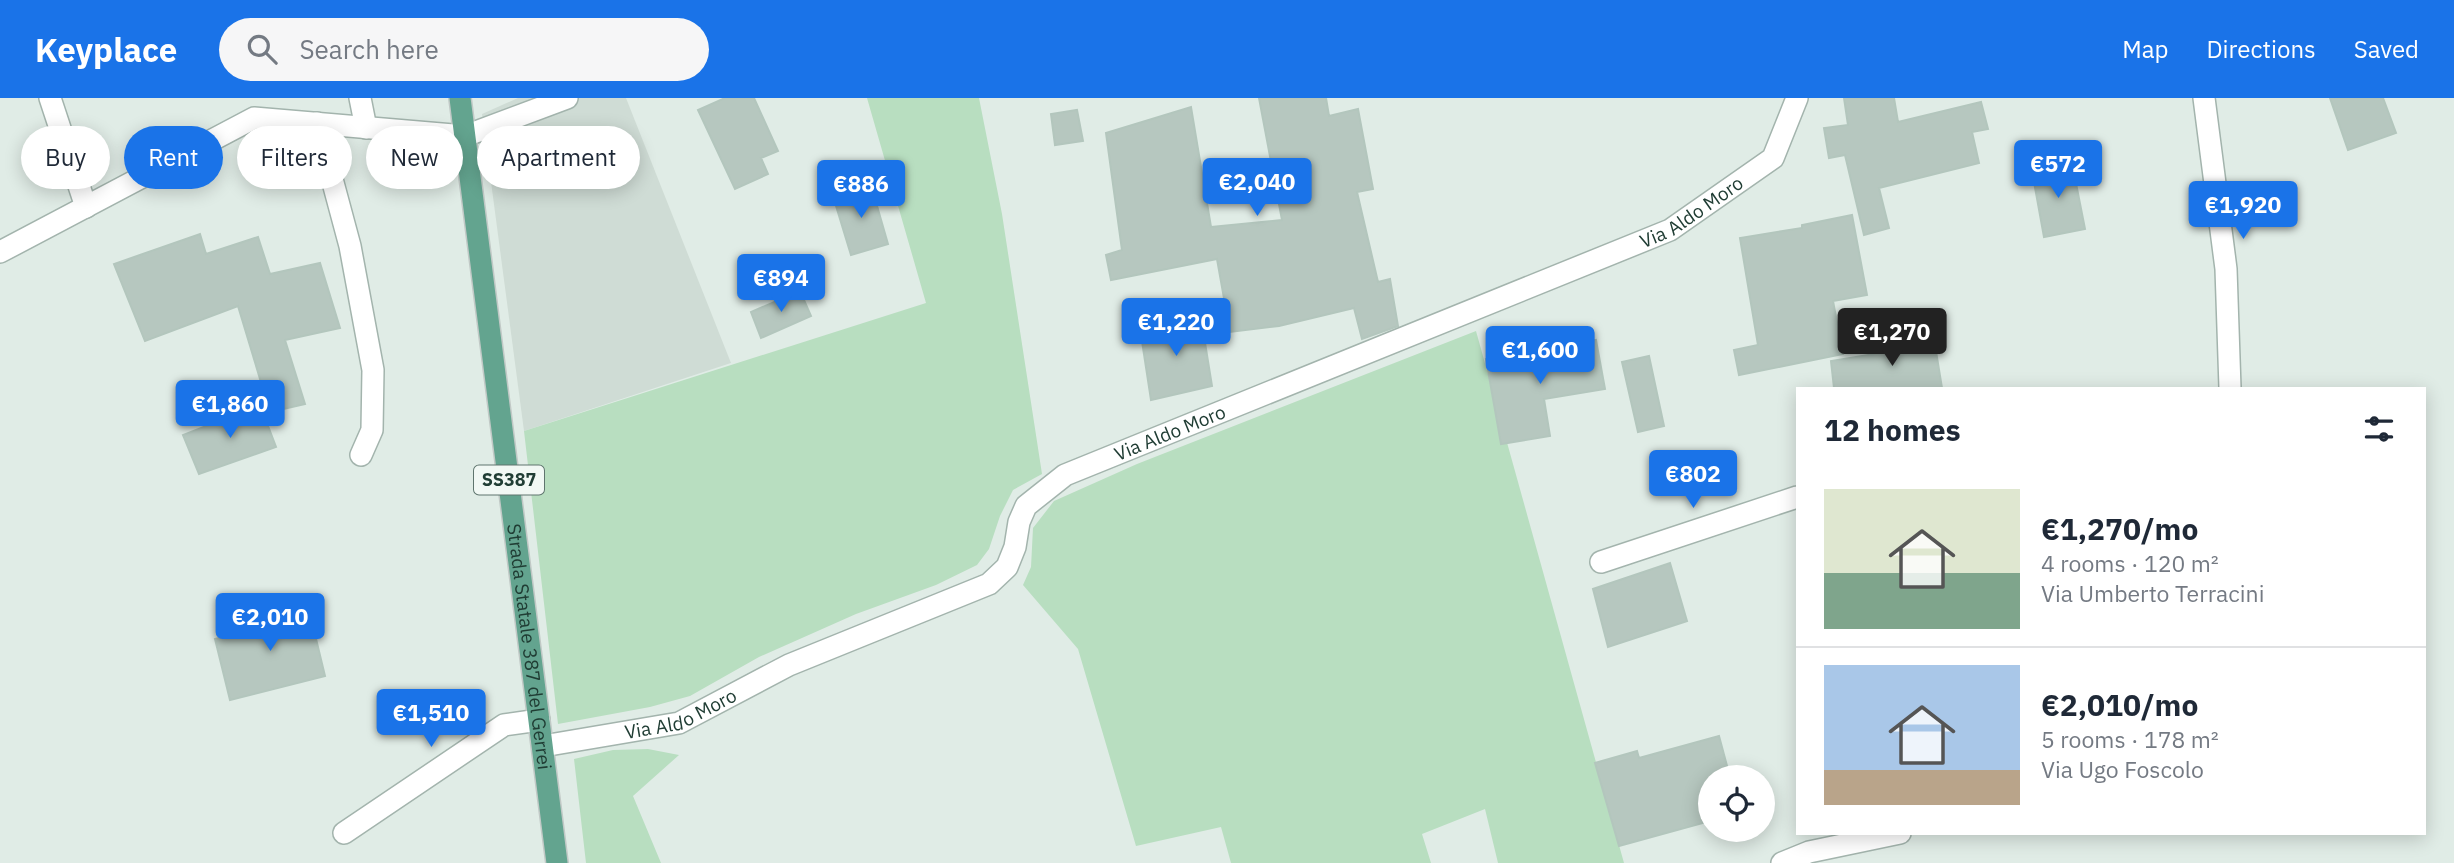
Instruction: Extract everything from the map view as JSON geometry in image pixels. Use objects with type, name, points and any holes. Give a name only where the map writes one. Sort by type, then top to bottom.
[{"type":"main road","name":"Strada Statale 387 del Gerrei","points":[[460,98],[557,863]]},
{"type":"street","points":[[50,98],[86,207]]},
{"type":"street","points":[[0,252],[254,118],[366,128],[360,98]]},
{"type":"street","points":[[465,136],[567,98]]},
{"type":"street","name":"Via Aldo Moro","points":[[543,746],[679,723],[789,665],[989,584],[1007,567],[1026,506],[1065,475],[1670,230],[1773,158],[1797,98]]},
{"type":"street","points":[[2204,98],[2226,269],[2230,387]]},
{"type":"street","points":[[317,123],[350,246],[373,370],[372,430],[361,455]]},
{"type":"street","points":[[1601,562],[1796,496]]},
{"type":"street","points":[[344,833],[504,725],[539,720]]},
{"type":"street","points":[[1782,863],[1809,852],[1890,835]]},
{"type":"shaded area","points":[[518,98],[626,98],[637,126],[484,126],[482,114]]},
{"type":"shaded area","points":[[640,133],[731,363],[524,431],[492,189],[640,189]]},
{"type":"green space","points":[[867,98],[979,98],[1002,214],[1042,474],[1013,490],[1000,516],[989,549],[977,565],[936,585],[856,614],[759,657],[690,696],[650,707],[558,724],[524,431],[926,303]]},
{"type":"green space","points":[[1476,331],[1624,863],[1498,863],[1485,809],[1422,834],[1431,863],[1231,863],[1221,827],[1136,846],[1078,649],[1023,585],[1031,567],[1033,528],[1054,501],[1137,464]]},
{"type":"green space","points":[[648,749],[679,755],[633,796],[661,863],[586,863],[574,759],[613,750]]},
{"type":"building","points":[[725,98],[754,98],[778,151],[761,158],[768,174],[735,189],[698,110]]},
{"type":"building","points":[[1259,98],[1326,98],[1329,116],[1358,109],[1373,189],[1357,192],[1378,282],[1390,279],[1398,326],[1362,339],[1354,308],[1279,326],[1230,332],[1217,259],[1111,280],[1106,255],[1122,250],[1106,133],[1191,107],[1211,227],[1282,220]]},
{"type":"building","points":[[1844,98],[1894,98],[1898,122],[1981,102],[1988,129],[1972,132],[1979,163],[1879,188],[1889,228],[1864,235],[1845,155],[1829,158],[1824,128],[1848,125]]},
{"type":"building","points":[[2330,98],[2383,98],[2396,133],[2348,150]]},
{"type":"building","points":[[1077,110],[1083,141],[1055,145],[1051,114]]},
{"type":"building","points":[[2072,163],[2085,229],[2044,237],[2032,171]]},
{"type":"building","points":[[871,185],[888,244],[851,255],[833,196]]},
{"type":"building","points":[[1852,215],[1867,295],[1833,301],[1843,354],[1739,375],[1734,350],[1758,345],[1740,238],[1802,228],[1802,225]]},
{"type":"building","points":[[200,234],[206,254],[258,237],[270,274],[320,263],[340,328],[285,340],[305,404],[270,412],[238,306],[145,341],[114,264]]},
{"type":"building","points":[[800,291],[811,316],[761,338],[751,312]]},
{"type":"building","points":[[1201,318],[1212,386],[1151,400],[1140,328]]},
{"type":"building","points":[[1933,333],[1942,387],[1834,387],[1831,361],[1905,349],[1904,337]]},
{"type":"building","points":[[1596,340],[1605,389],[1544,399],[1550,436],[1501,444],[1486,359]]},
{"type":"building","points":[[1649,356],[1664,426],[1638,432],[1622,362]]},
{"type":"building","points":[[260,405],[276,447],[199,474],[183,435]]},
{"type":"building","points":[[1670,563],[1687,621],[1608,647],[1593,589]]},
{"type":"building","points":[[292,605],[295,618],[310,614],[325,676],[230,700],[215,639],[240,633],[236,619]]},
{"type":"building","points":[[1719,736],[1727,765],[1698,765],[1698,824],[1619,846],[1595,763],[1637,751],[1639,758]]}]
